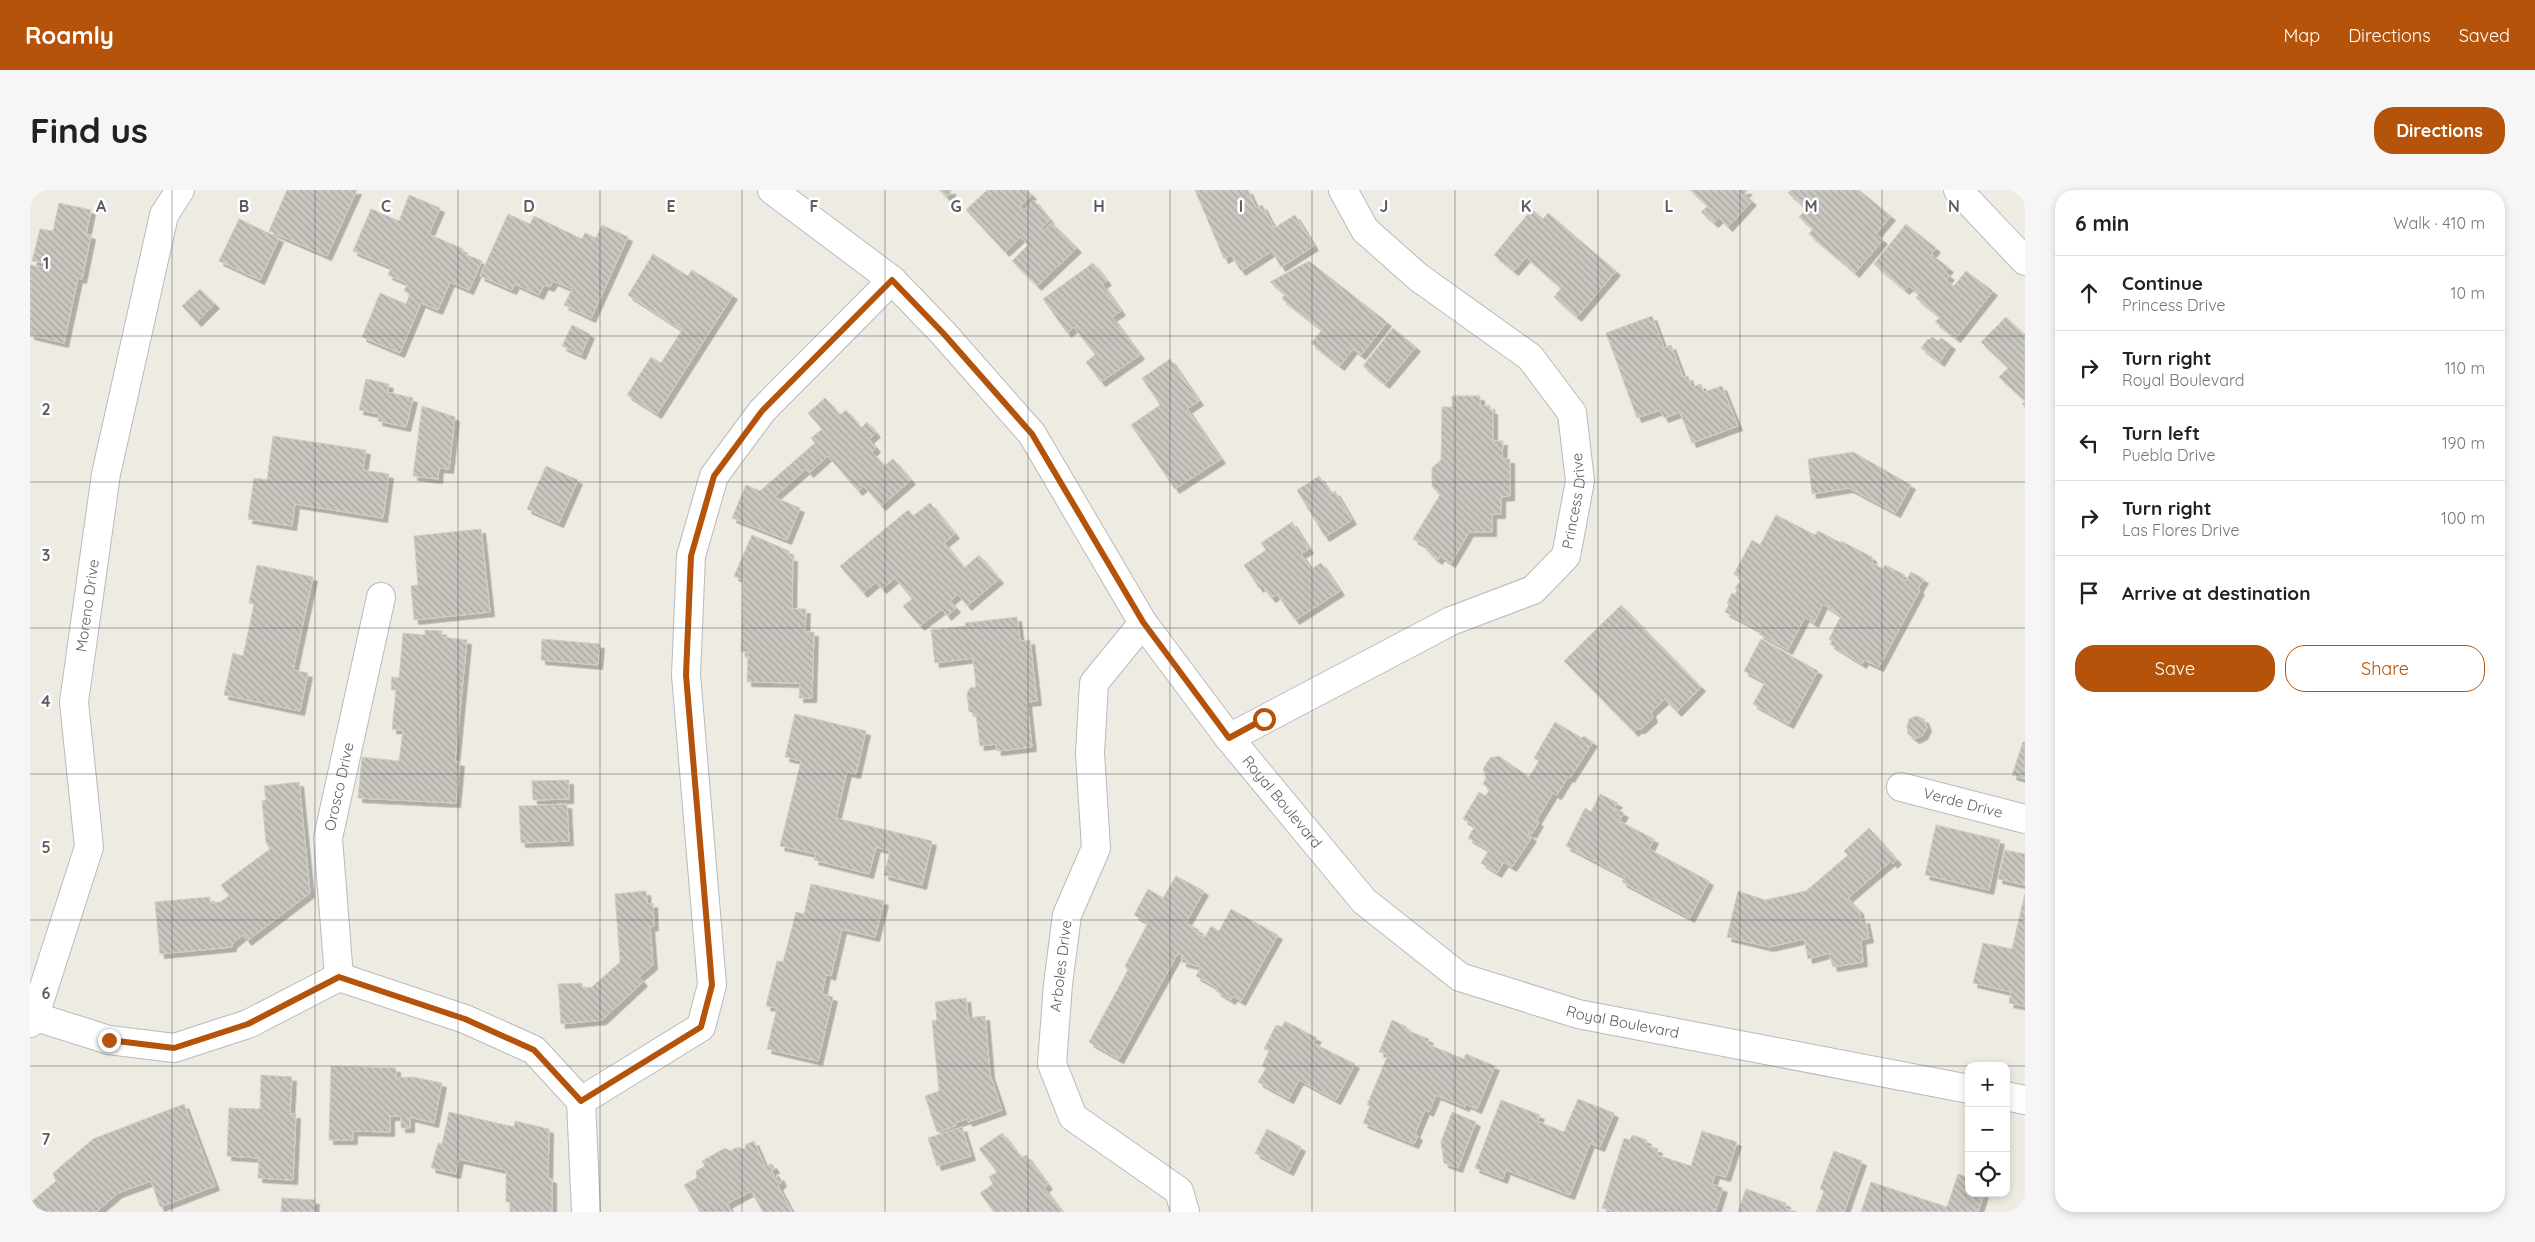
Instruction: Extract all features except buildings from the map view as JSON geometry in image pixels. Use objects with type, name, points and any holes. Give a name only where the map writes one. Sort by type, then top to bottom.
[{"type":"street","name":"Moreno Drive","points":[[32,1017],[89,847],[74,702],[106,474],[164,215],[180,190]]},
{"type":"street","name":"Royal Boulevard","points":[[772,190],[892,280],[943,333],[1032,434],[1143,622],[1229,738],[1364,900],[1460,977],[1578,1014],[1965,1088]]},
{"type":"street","name":"Princess Drive","points":[[1229,738],[1451,620],[1533,590],[1566,556],[1580,481],[1572,413],[1530,357],[1418,277],[1365,230],[1343,190]]},
{"type":"street","points":[[1958,190],[2025,261]]},
{"type":"street","points":[[581,1101],[701,1027],[712,985],[686,675],[691,556],[714,476],[762,411],[892,280]]},
{"type":"street","name":"Orosco Drive","points":[[339,977],[328,838],[381,598]]},
{"type":"street","name":"Arboles Drive","points":[[1143,622],[1094,683],[1090,753],[1096,848],[1066,915],[1058,984],[1052,1064],[1073,1117],[1179,1191],[1185,1212]]},
{"type":"street","name":"Verde Drive","points":[[1901,787],[2025,819]]},
{"type":"street","points":[[32,1017],[109,1040],[174,1048],[248,1024],[339,977],[465,1019],[534,1050],[581,1101],[586,1212]]},
{"type":"street","points":[[2010,1097],[2025,1100]]},
{"type":"route","points":[[109,1040],[174,1048],[248,1024],[339,977],[465,1019],[534,1050],[581,1101],[701,1027],[712,985],[686,675],[691,556],[714,476],[762,411],[892,280],[943,333],[1032,434],[1143,622],[1229,738],[1264,719]]}]
